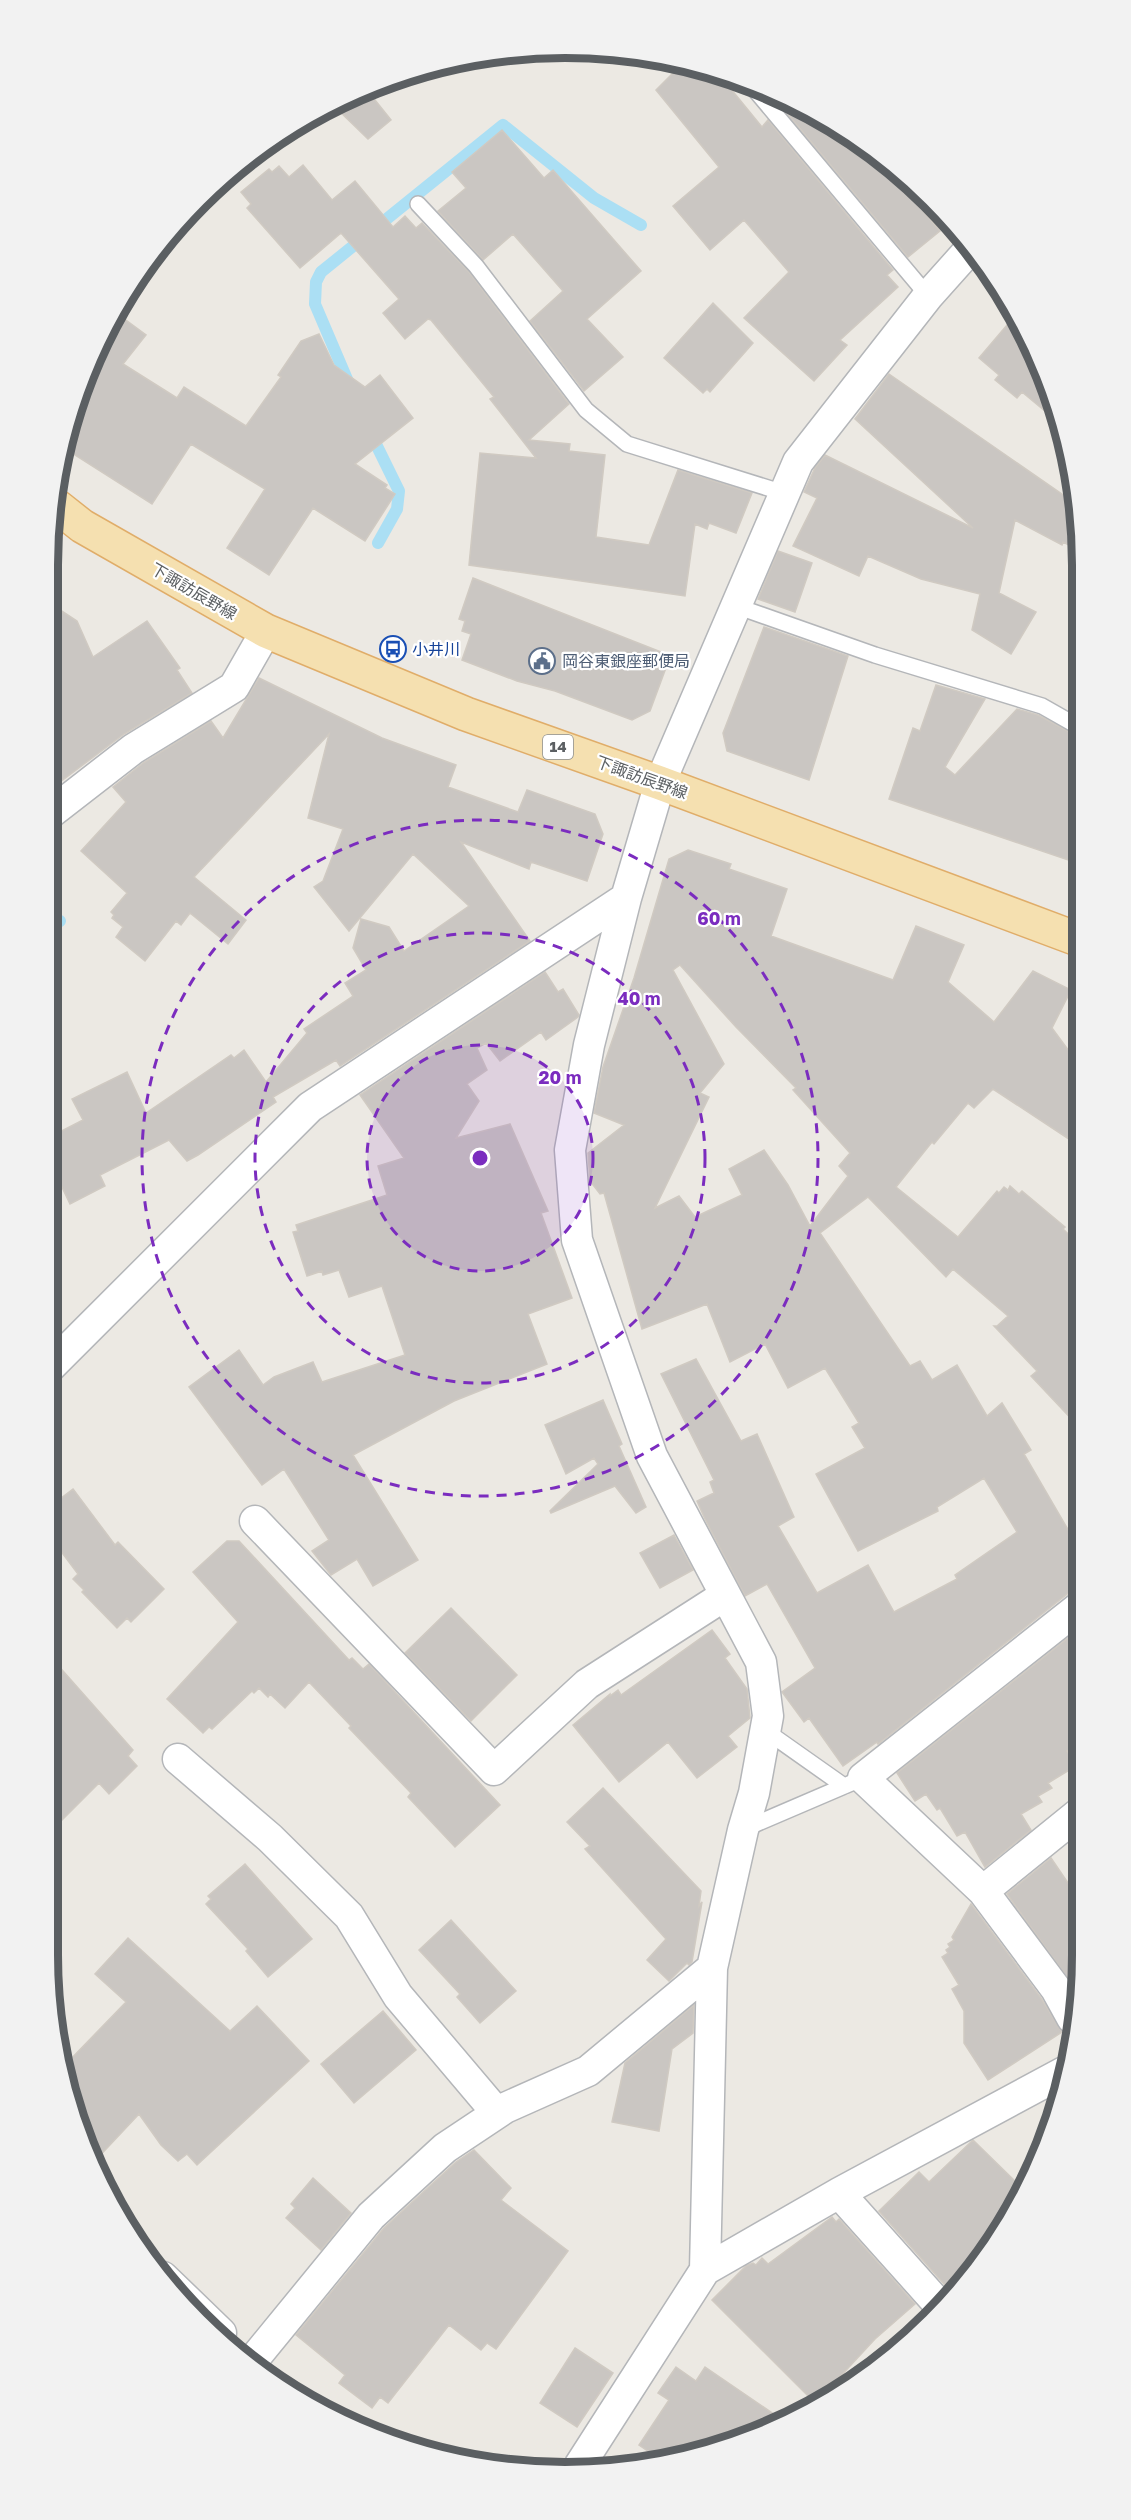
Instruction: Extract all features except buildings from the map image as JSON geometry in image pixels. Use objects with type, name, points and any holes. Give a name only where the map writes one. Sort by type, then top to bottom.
[{"type":"main road","name":"下諏訪辰野線","points":[[62,510],[81,526],[266,631],[466,714],[660,783],[1072,937]]},
{"type":"street","points":[[705,2270],[712,1968],[743,1830],[754,1793],[768,1716],[761,1662],[724,1596],[652,1456],[577,1240],[570,1150],[589,1045],[626,898],[660,783],[784,493],[798,462],[928,296],[966,254]]},
{"type":"street","points":[[58,808],[134,748],[234,687],[266,631]]},
{"type":"street","points":[[58,1359],[310,1107],[626,898]]},
{"type":"street","points":[[255,1521],[494,1770],[588,1684],[724,1596]]},
{"type":"street","points":[[1069,2012],[1056,1989],[983,1892],[854,1782],[1072,1613]]},
{"type":"street","points":[[178,1760],[270,1838],[349,1916],[398,1996],[496,2113]]},
{"type":"street","points":[[983,1892],[1072,1819]]},
{"type":"street","points":[[256,2356],[371,2216],[445,2148],[496,2113],[588,2071],[712,1968]]},
{"type":"street","points":[[582,2461],[705,2270],[838,2193],[1058,2075]]},
{"type":"street","points":[[838,2193],[936,2301]]},
{"type":"lane","points":[[762,98],[928,296]]},
{"type":"lane","points":[[418,204],[476,266],[586,410],[627,444],[784,493]]},
{"type":"lane","points":[[736,606],[875,655],[1042,706],[1072,723]]},
{"type":"lane","points":[[766,1731],[854,1782]]},
{"type":"lane","points":[[743,1830],[854,1782]]},
{"type":"waterway","points":[[350,386],[315,304],[316,282],[321,272],[503,125],[594,198],[641,225]]},
{"type":"waterway","points":[[370,432],[399,491],[397,509],[378,543]]},
{"type":"place","name":"小井川","points":[[393,649]]},
{"type":"place","name":"岡谷東銀座郵便局","points":[[542,661]]}]
